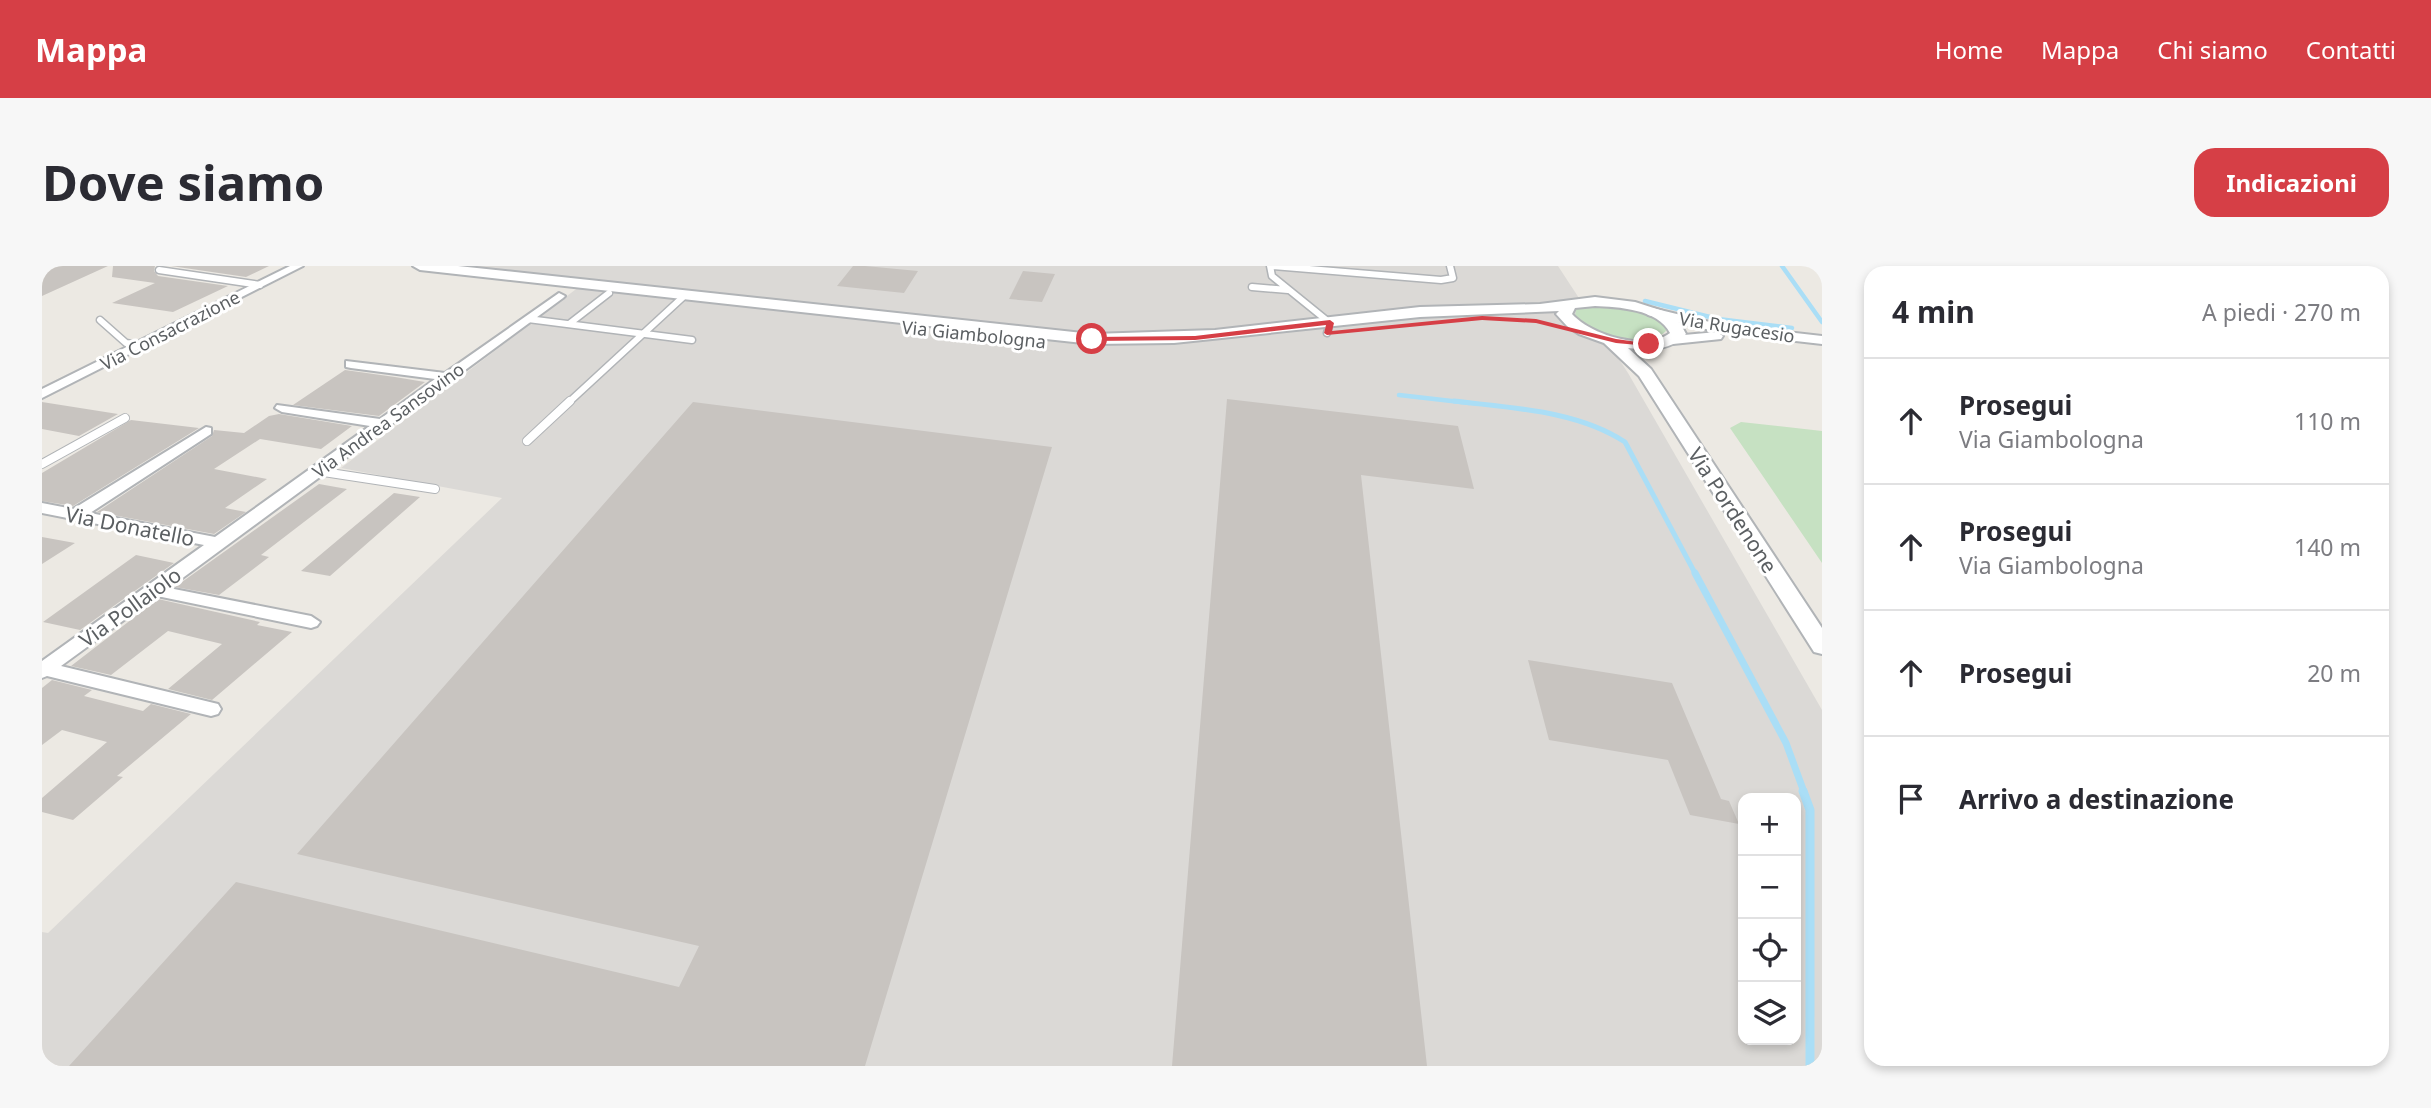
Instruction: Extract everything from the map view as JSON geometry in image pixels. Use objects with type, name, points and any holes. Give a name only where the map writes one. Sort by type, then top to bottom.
[{"type":"street","name":"Via Consacrazione","points":[[42,394],[298,266]]},
{"type":"street","name":"Via Giambologna","points":[[420,266],[1081,338],[1133,341],[1195,338],[1482,318],[1536,321],[1609,339],[1655,344],[1673,340]]},
{"type":"street","name":"Via Giambologna","points":[[580,283],[609,293],[1084,346],[1140,349],[1202,347],[1453,310],[1607,302],[1652,312]]},
{"type":"street","name":"Via Andrea Sansovino","points":[[218,543],[559,296]]},
{"type":"street","points":[[1569,306],[1564,313],[1567,319],[1590,334]]},
{"type":"street","name":"Via Giambologna","points":[[794,312],[930,321]]},
{"type":"street","points":[[1652,312],[1677,328],[1678,334],[1673,340]]},
{"type":"street","name":"Via Rugacesio","points":[[1652,312],[1718,328],[1822,340]]},
{"type":"street","name":"Via Rugacesio","points":[[1673,340],[1721,336],[1822,346]]},
{"type":"street","name":"Via Pordenone","points":[[1609,339],[1645,373],[1822,646]]},
{"type":"street","points":[[1645,373],[1655,344]]},
{"type":"street","points":[[351,364],[448,377]]},
{"type":"street","points":[[282,408],[382,424]]},
{"type":"street","points":[[75,514],[206,431]]},
{"type":"street","name":"Via Donatello","points":[[42,508],[218,543]]},
{"type":"street","name":"Via Pollaiolo","points":[[43,670],[218,543]]},
{"type":"street","points":[[153,590],[310,622]]},
{"type":"street","points":[[43,670],[211,709]]},
{"type":"lane","points":[[1329,328],[1272,276],[1271,266],[1441,280],[1453,278],[1450,266]]},
{"type":"lane","points":[[159,270],[260,285]]},
{"type":"lane","points":[[1252,287],[1289,290]]},
{"type":"lane","points":[[569,324],[609,293]]},
{"type":"lane","points":[[527,441],[681,300]]},
{"type":"lane","points":[[528,318],[692,340]]},
{"type":"lane","points":[[100,320],[126,343],[139,345]]},
{"type":"lane","points":[[42,464],[125,418]]},
{"type":"lane","points":[[317,471],[435,489]]},
{"type":"shaded area","points":[[466,266],[1558,266],[1628,373],[1822,710],[1822,1066],[42,1066],[42,932],[48,933],[502,498],[341,468],[588,280]]},
{"type":"green space","points":[[1605,305],[1643,312],[1665,325],[1666,331],[1658,337],[1646,339],[1619,337],[1593,329],[1575,316],[1576,310],[1581,307]]},
{"type":"green space","points":[[1741,422],[1822,431],[1822,563],[1730,428]]},
{"type":"building","points":[[42,266],[108,266],[42,296]]},
{"type":"building","points":[[113,266],[155,266],[154,271],[158,276],[228,286],[173,312],[112,303],[155,283],[112,277]]},
{"type":"building","points":[[171,266],[269,266],[246,277]]},
{"type":"building","points":[[853,266],[918,271],[904,293],[837,286]]},
{"type":"building","points":[[1023,271],[1055,274],[1042,302],[1009,299]]},
{"type":"building","points":[[345,370],[425,382],[379,416],[293,405]]},
{"type":"building","points":[[1227,399],[1458,426],[1474,489],[1361,475],[1427,1066],[1172,1066]]},
{"type":"building","points":[[42,402],[118,414],[79,436],[42,429]]},
{"type":"building","points":[[693,402],[1052,447],[865,1066],[69,1066],[236,882],[679,987],[699,946],[297,854]]},
{"type":"building","points":[[279,414],[352,426],[321,449],[260,439],[214,469],[267,479],[225,508],[246,512],[214,534],[97,512],[212,436],[214,430],[244,433],[269,416]]},
{"type":"building","points":[[131,420],[199,428],[73,506],[42,501],[42,473]]},
{"type":"building","points":[[319,484],[347,489],[261,555],[269,557],[219,595],[175,587]]},
{"type":"building","points":[[394,493],[420,497],[330,576],[301,571]]},
{"type":"building","points":[[42,537],[75,543],[42,564]]},
{"type":"building","points":[[136,555],[174,563],[80,630],[43,622]]},
{"type":"building","points":[[158,599],[292,632],[212,700],[168,689],[222,644],[168,631],[111,675],[71,666]]},
{"type":"building","points":[[1528,660],[1672,683],[1721,799],[1729,801],[1738,824],[1690,815],[1668,760],[1549,740]]},
{"type":"building","points":[[52,680],[92,690],[84,696],[143,711],[151,704],[191,714],[117,776],[123,777],[73,820],[42,812],[42,798],[107,742],[62,730],[42,745],[42,688]]},
{"type":"waterway","points":[[1782,266],[1822,322]]},
{"type":"waterway","points":[[1645,301],[1718,319],[1792,328]]},
{"type":"waterway","points":[[1399,395],[1469,403]]},
{"type":"waterway","points":[[1454,401],[1564,417],[1606,431],[1625,442],[1696,575]]},
{"type":"waterway","points":[[1695,573],[1786,743],[1804,792]]},
{"type":"waterway","points":[[1803,791],[1810,810],[1810,1066]]},
{"type":"route","points":[[1092,339],[1166,340],[1330,323],[1327,333],[1458,318],[1509,318],[1562,325],[1616,341],[1649,344]]}]
